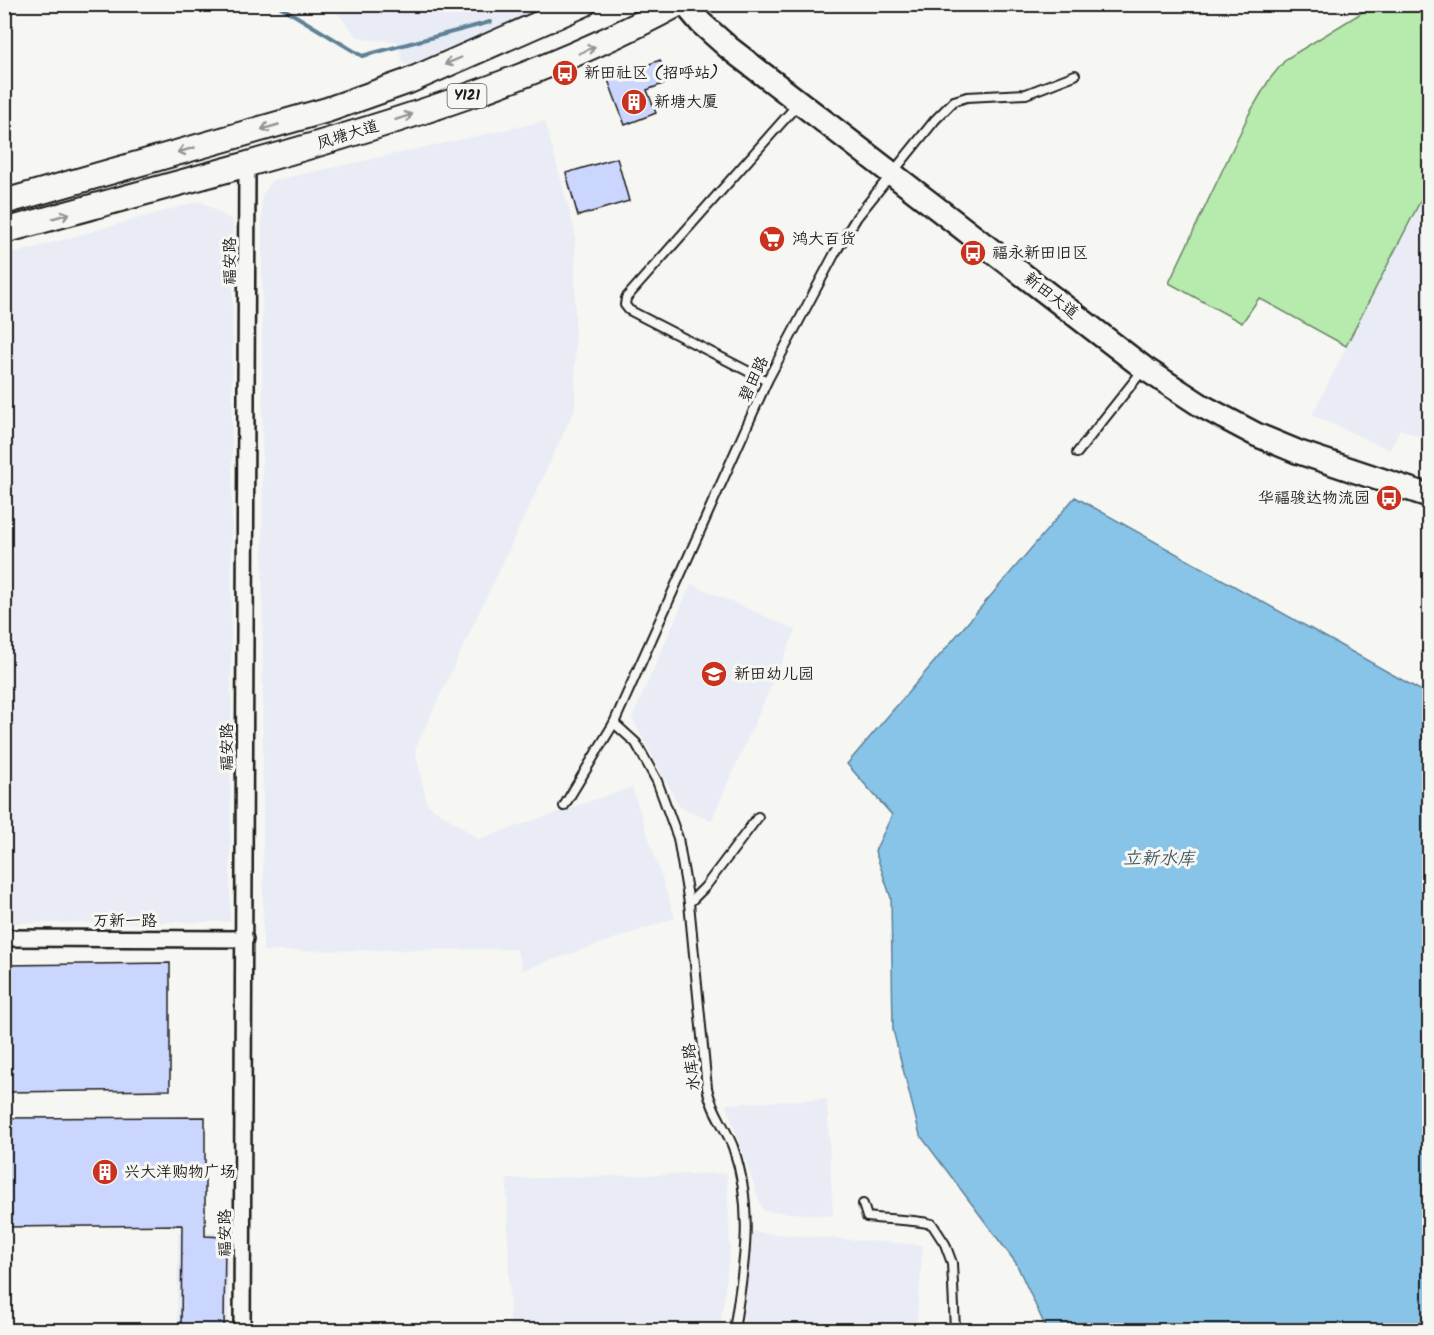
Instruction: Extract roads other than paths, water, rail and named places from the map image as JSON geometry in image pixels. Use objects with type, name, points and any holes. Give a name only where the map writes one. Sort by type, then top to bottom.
[{"type":"main road","name":"凤塘大道","points":[[4,202],[327,110],[388,89],[584,4]]},
{"type":"main road","name":"凤塘大道","points":[[4,231],[349,135],[505,82],[591,48],[678,4]]},
{"type":"main road","points":[[490,45],[505,82]]},
{"type":"street","name":"新田大道","points":[[685,4],[714,35],[1144,368],[1202,406],[1257,435],[1298,452],[1430,496]]},
{"type":"street","name":"福安路","points":[[242,1330],[247,164]]},
{"type":"street","name":"万新一路","points":[[4,938],[244,939]]},
{"type":"lane","name":"碧田路","points":[[564,806],[614,723],[767,381],[835,253],[857,217],[935,120],[954,101],[967,97],[1026,94],[1075,75]]},
{"type":"lane","points":[[767,381],[629,310],[625,305],[626,298],[800,102]]},
{"type":"lane","points":[[1077,453],[1144,368]]},
{"type":"lane","name":"水库路","points":[[614,723],[636,743],[657,781],[678,838],[689,903],[707,1088],[711,1105],[732,1146],[744,1188],[747,1225],[734,1330]]},
{"type":"lane","points":[[689,903],[705,887],[758,817]]},
{"type":"lane","points":[[863,1204],[867,1217],[889,1220],[911,1219],[932,1224],[945,1244],[952,1263],[955,1330]]},
{"type":"water","name":"立新水库","points":[[1075,497],[1429,695],[1429,1330],[1090,1330],[1089,1325],[1046,1328],[1016,1263],[920,1135],[893,1030],[891,898],[875,851],[892,815],[847,764]]},
{"type":"waterway","points":[[276,4],[362,56],[490,22]]},
{"type":"place","name":"新田社区 (招呼站)","points":[[565,73]]},
{"type":"place","name":"新塘大厦","points":[[634,102]]},
{"type":"place","name":"鸿大百货","points":[[772,239]]},
{"type":"place","name":"福永新田旧区","points":[[973,253]]},
{"type":"place","name":"华福骏达物流园","points":[[1389,498]]},
{"type":"place","name":"新田幼儿园","points":[[714,674]]},
{"type":"place","name":"兴大洋购物广场","points":[[105,1172]]}]
